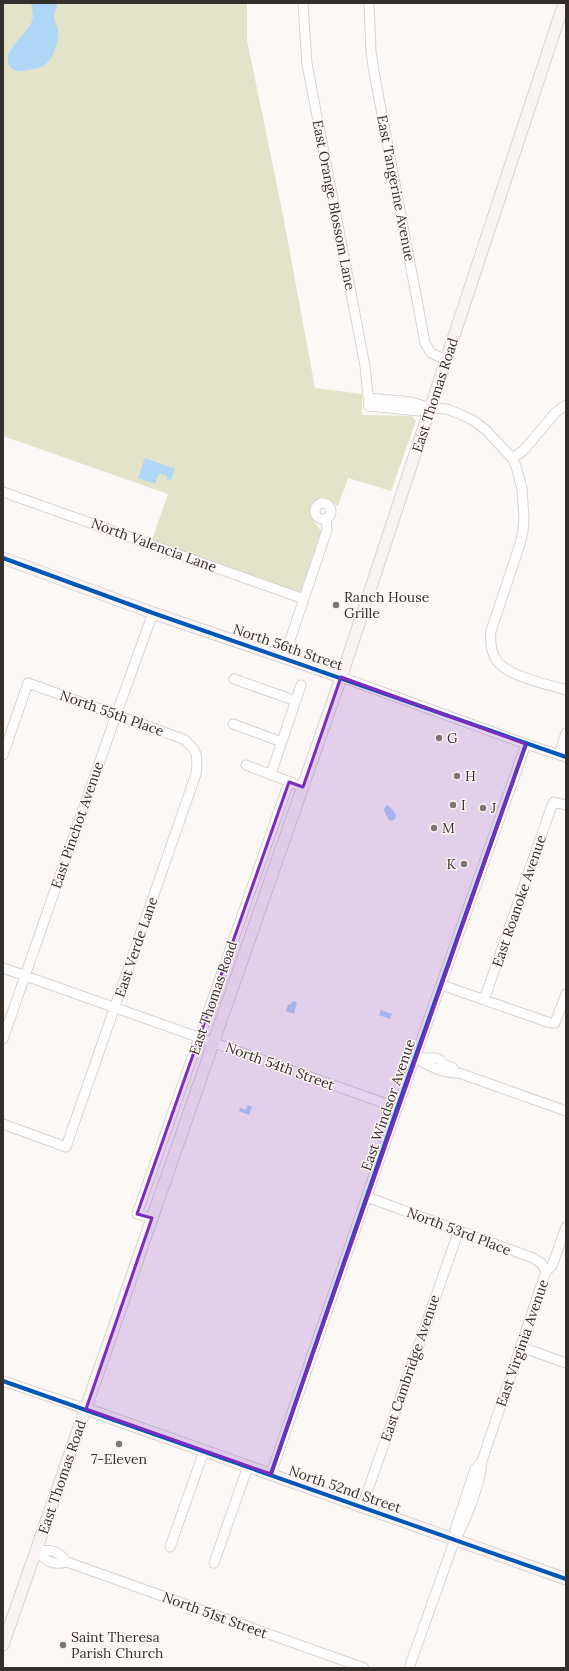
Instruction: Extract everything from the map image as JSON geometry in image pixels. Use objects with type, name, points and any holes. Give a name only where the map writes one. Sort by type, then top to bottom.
[{"type":"main road","name":"East Thomas Road","points":[[3,1644],[341,677],[564,3]]},
{"type":"main road","name":"North 56th Street","points":[[3,558],[153,613],[341,677]]},
{"type":"main road","name":"North 52nd Street","points":[[86,1409],[566,1579]]},
{"type":"street","name":"East Orange Blossom Lane","points":[[303,3],[307,64],[365,366],[368,402],[411,402],[431,408]]},
{"type":"street","name":"East Tangerine Avenue","points":[[369,3],[371,51],[376,84],[424,337],[428,350],[435,356],[446,360]]},
{"type":"street","points":[[512,458],[523,451],[556,412],[566,405]]},
{"type":"street","points":[[431,408],[447,409],[474,421],[497,440],[512,458],[516,466],[522,489],[524,518],[520,544],[491,631],[490,640],[494,656],[502,666],[510,671],[566,690]]},
{"type":"street","name":"North Valencia Lane","points":[[3,492],[304,599]]},
{"type":"street","points":[[284,658],[327,530],[326,518]]},
{"type":"street","name":"East Pinchot Avenue","points":[[3,1039],[153,613]]},
{"type":"street","name":"North 56th Street","points":[[341,677],[563,756]]},
{"type":"street","points":[[234,679],[296,702]]},
{"type":"street","name":"North 55th Place","points":[[3,755],[28,683],[183,739],[193,747]]},
{"type":"street","points":[[271,774],[302,685]]},
{"type":"street","points":[[233,724],[282,742]]},
{"type":"street","points":[[563,756],[566,733]]},
{"type":"street","name":"East Windsor Avenue","points":[[271,1474],[526,744]]},
{"type":"street","name":"East Verde Lane","points":[[3,1124],[66,1147],[196,774],[198,758],[193,747]]},
{"type":"street","points":[[246,765],[303,787]]},
{"type":"street","name":"East Thomas Road","points":[[152,1218],[137,1214],[289,782]]},
{"type":"street","name":"East Roanoke Avenue","points":[[484,1000],[554,802],[566,805]]},
{"type":"street","name":"North 54th Street","points":[[3,968],[398,1108]]},
{"type":"street","points":[[442,985],[550,1023],[555,1023],[566,994]]},
{"type":"street","points":[[416,1058],[436,1058],[440,1060],[442,1066],[453,1068],[459,1073],[566,1111]]},
{"type":"street","name":"North 53rd Place","points":[[367,1197],[533,1258],[543,1265],[546,1271]]},
{"type":"street","name":"East Virginia Avenue","points":[[409,1668],[455,1539],[455,1527],[475,1469],[482,1460],[546,1271],[552,1266],[566,1227]]},
{"type":"street","name":"East Cambridge Avenue","points":[[362,1507],[459,1230]]},
{"type":"street","points":[[521,1347],[566,1363]]},
{"type":"street","name":"North 52nd Street","points":[[3,1381],[86,1409]]},
{"type":"street","points":[[170,1547],[204,1451]]},
{"type":"street","points":[[214,1563],[248,1466]]},
{"type":"street","name":"North 51st Street","points":[[36,1551],[47,1561],[57,1564],[67,1562],[364,1668]]},
{"type":"highlighted area","points":[[341,677],[526,744],[271,1474],[86,1409],[152,1218],[137,1214],[289,782],[303,787]]},
{"type":"green space","points":[[3,3],[247,3],[247,40],[283,215],[315,388],[362,394],[362,415],[412,416],[416,421],[391,491],[348,478],[338,506],[321,497],[314,522],[322,532],[302,594],[152,540],[168,494],[3,436]]},
{"type":"water","points":[[31,3],[58,3],[54,21],[58,29],[58,41],[51,58],[45,65],[32,70],[18,71],[14,70],[9,65],[9,53],[30,26],[33,19]]},
{"type":"water","points":[[145,458],[175,469],[171,480],[167,479],[167,476],[159,473],[155,484],[138,478]]},
{"type":"water","points":[[386,805],[389,806],[396,814],[395,819],[391,821],[388,819],[384,810]]},
{"type":"water","points":[[292,1001],[297,1002],[294,1014],[286,1011],[288,1005],[291,1004]]},
{"type":"water","points":[[381,1010],[392,1014],[390,1019],[379,1015]]},
{"type":"water","points":[[248,1105],[252,1107],[249,1115],[239,1111],[240,1108],[246,1110]]},
{"type":"cycle path","points":[[3,558],[153,613],[566,757]]},
{"type":"cycle path","points":[[271,1474],[398,1106],[526,744]]},
{"type":"cycle path","points":[[3,1381],[566,1579]]},
{"type":"place","name":"Ranch House Grille","points":[[336,605]]},
{"type":"place","name":"G","points":[[439,738]]},
{"type":"place","name":"H","points":[[457,776]]},
{"type":"place","name":"I","points":[[453,805]]},
{"type":"place","name":"J","points":[[483,808]]},
{"type":"place","name":"M","points":[[434,828]]},
{"type":"place","name":"K","points":[[464,864]]},
{"type":"place","name":"7-Eleven","points":[[119,1444]]},
{"type":"place","name":"Saint Theresa Parish Church","points":[[63,1645]]}]
